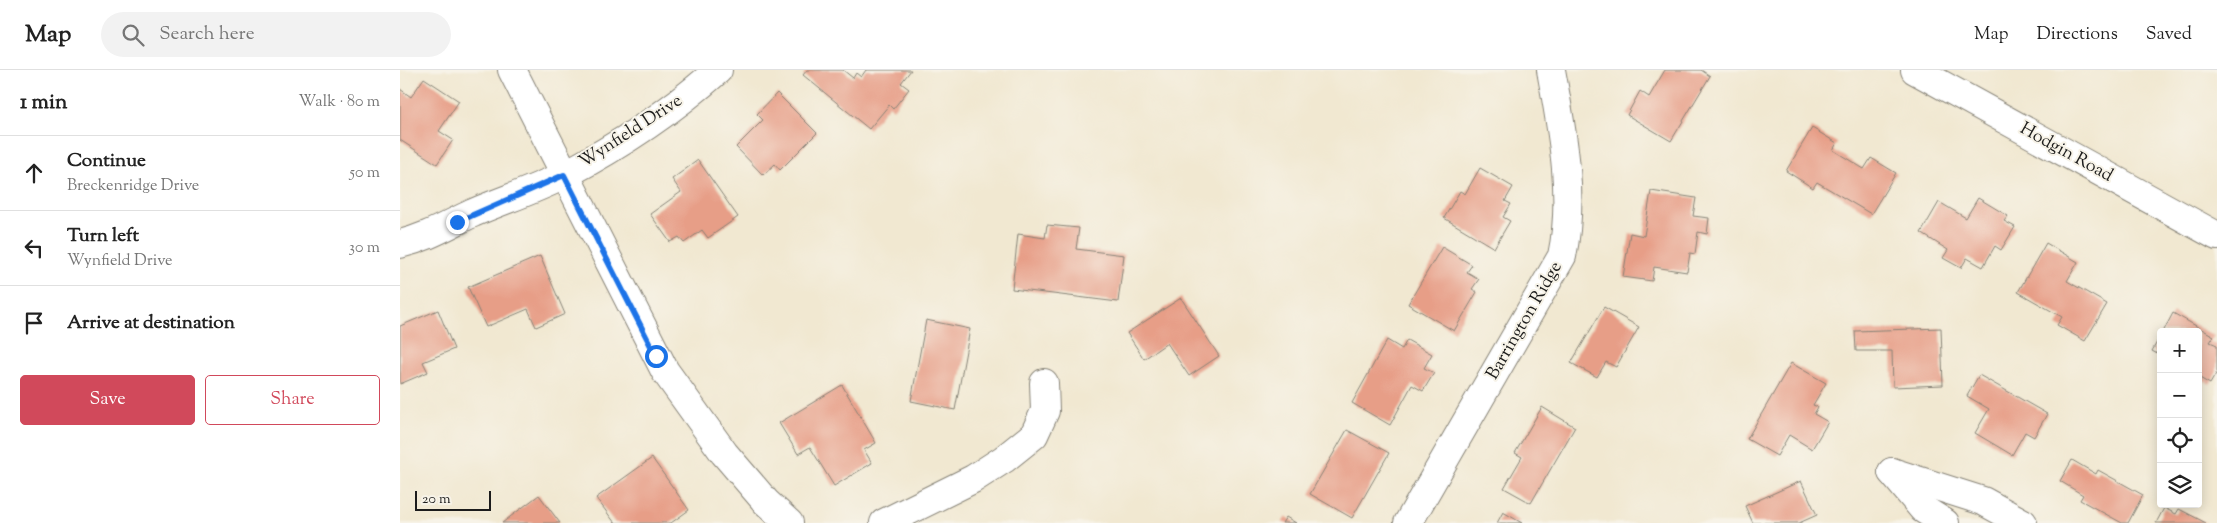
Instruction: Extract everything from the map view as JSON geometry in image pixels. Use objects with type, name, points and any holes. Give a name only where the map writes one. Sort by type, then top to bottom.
[{"type":"street","points":[[512,70],[665,371],[724,453],[766,502],[789,523]]},
{"type":"street","name":"Wynfield Drive","points":[[400,244],[424,238],[473,213],[564,175],[648,124],[694,91],[718,70]]},
{"type":"street","name":"Barrington Ridge","points":[[1408,523],[1562,256],[1565,241],[1568,191],[1551,70]]},
{"type":"street","name":"Hodgin Road","points":[[1915,70],[2217,236]]},
{"type":"street","points":[[884,523],[973,479],[1004,459],[1034,435],[1045,411],[1044,383]]},
{"type":"street","points":[[1945,523],[1923,509],[1892,472],[1983,501],[2023,523]]},
{"type":"building","points":[[807,70],[843,70],[853,78],[856,73],[861,77],[866,70],[911,70],[901,83],[909,89],[893,109],[889,105],[869,129],[803,75]]},
{"type":"building","points":[[1665,70],[1701,70],[1710,76],[1671,141],[1627,115],[1640,91],[1649,97]]},
{"type":"building","points":[[424,78],[459,101],[439,131],[453,140],[437,164],[400,140],[400,89],[411,97]]},
{"type":"building","points":[[777,93],[817,133],[780,170],[775,164],[763,175],[736,147],[763,120],[757,114]]},
{"type":"building","points":[[1812,128],[1837,143],[1833,150],[1864,169],[1871,158],[1896,173],[1871,214],[1817,182],[1813,188],[1786,171]]},
{"type":"building","points":[[698,160],[738,217],[708,238],[702,230],[684,243],[679,237],[670,242],[650,214],[681,192],[672,179]]},
{"type":"building","points":[[1480,168],[1513,187],[1505,201],[1511,204],[1503,217],[1510,221],[1494,248],[1444,218],[1460,191],[1465,194]]},
{"type":"building","points":[[1651,191],[1696,198],[1693,216],[1709,218],[1707,234],[1698,232],[1695,254],[1690,253],[1687,272],[1654,267],[1652,281],[1623,277],[1630,233],[1644,236]]},
{"type":"building","points":[[1978,198],[2008,216],[2004,221],[2015,227],[2001,250],[1995,246],[1983,267],[1967,258],[1961,268],[1943,258],[1948,250],[1921,233],[1939,202],[1966,218]]},
{"type":"building","points":[[1047,225],[1079,228],[1076,249],[1124,255],[1118,302],[1012,289],[1018,234],[1045,238]]},
{"type":"building","points":[[2046,243],[2078,262],[2067,281],[2107,304],[2085,341],[2057,325],[2062,317],[2018,292]]},
{"type":"building","points":[[1442,247],[1472,265],[1467,272],[1479,279],[1472,289],[1477,292],[1454,331],[1408,304]]},
{"type":"building","points":[[540,256],[565,314],[536,327],[528,309],[486,327],[468,287]]},
{"type":"building","points":[[1181,298],[1219,356],[1189,376],[1167,343],[1144,359],[1127,333]]},
{"type":"building","points":[[1604,307],[1639,327],[1616,367],[1606,362],[1597,377],[1571,363]]},
{"type":"building","points":[[438,310],[454,349],[423,362],[428,372],[400,384],[400,326]]},
{"type":"building","points":[[2173,313],[2200,328],[2165,328]]},
{"type":"building","points":[[926,320],[970,329],[955,410],[911,401]]},
{"type":"building","points":[[1941,328],[1943,385],[1893,387],[1892,351],[1856,351],[1855,331]]},
{"type":"building","points":[[2202,329],[2214,336],[2210,342],[2217,345],[2217,372],[2210,384],[2202,379]]},
{"type":"building","points":[[1387,340],[1402,349],[1407,340],[1432,354],[1424,368],[1434,373],[1423,391],[1412,385],[1390,425],[1352,403]]},
{"type":"building","points":[[2157,342],[2157,354],[2152,351]]},
{"type":"building","points":[[1791,363],[1826,383],[1813,405],[1818,407],[1814,414],[1828,422],[1812,449],[1789,435],[1777,456],[1747,439]]},
{"type":"building","points":[[1979,375],[2047,414],[2034,437],[2025,432],[2012,455],[1975,433],[1989,409],[1967,396]]},
{"type":"building","points":[[842,385],[876,443],[864,450],[872,463],[834,486],[810,447],[798,454],[779,423]]},
{"type":"building","points":[[1542,407],[1575,427],[1531,503],[1504,488],[1522,457],[1515,453]]},
{"type":"building","points":[[1347,430],[1389,453],[1352,518],[1310,494]]},
{"type":"building","points":[[652,458],[689,510],[671,523],[615,523],[596,498]]},
{"type":"building","points":[[2072,460],[2096,474],[2098,470],[2143,495],[2128,523],[2122,523],[2080,500],[2083,495],[2060,481]]},
{"type":"building","points":[[1801,481],[1817,515],[1799,523],[1753,523],[1745,506]]},
{"type":"building","points":[[539,495],[560,523],[502,523]]},
{"type":"building","points":[[2164,508],[2176,514],[2179,509],[2206,523],[2156,523]]},
{"type":"building","points":[[1503,512],[1522,523],[1497,523]]},
{"type":"building","points":[[1286,517],[1296,523],[1282,523]]},
{"type":"route","points":[[457,222],[473,213],[564,175],[656,356]]}]
